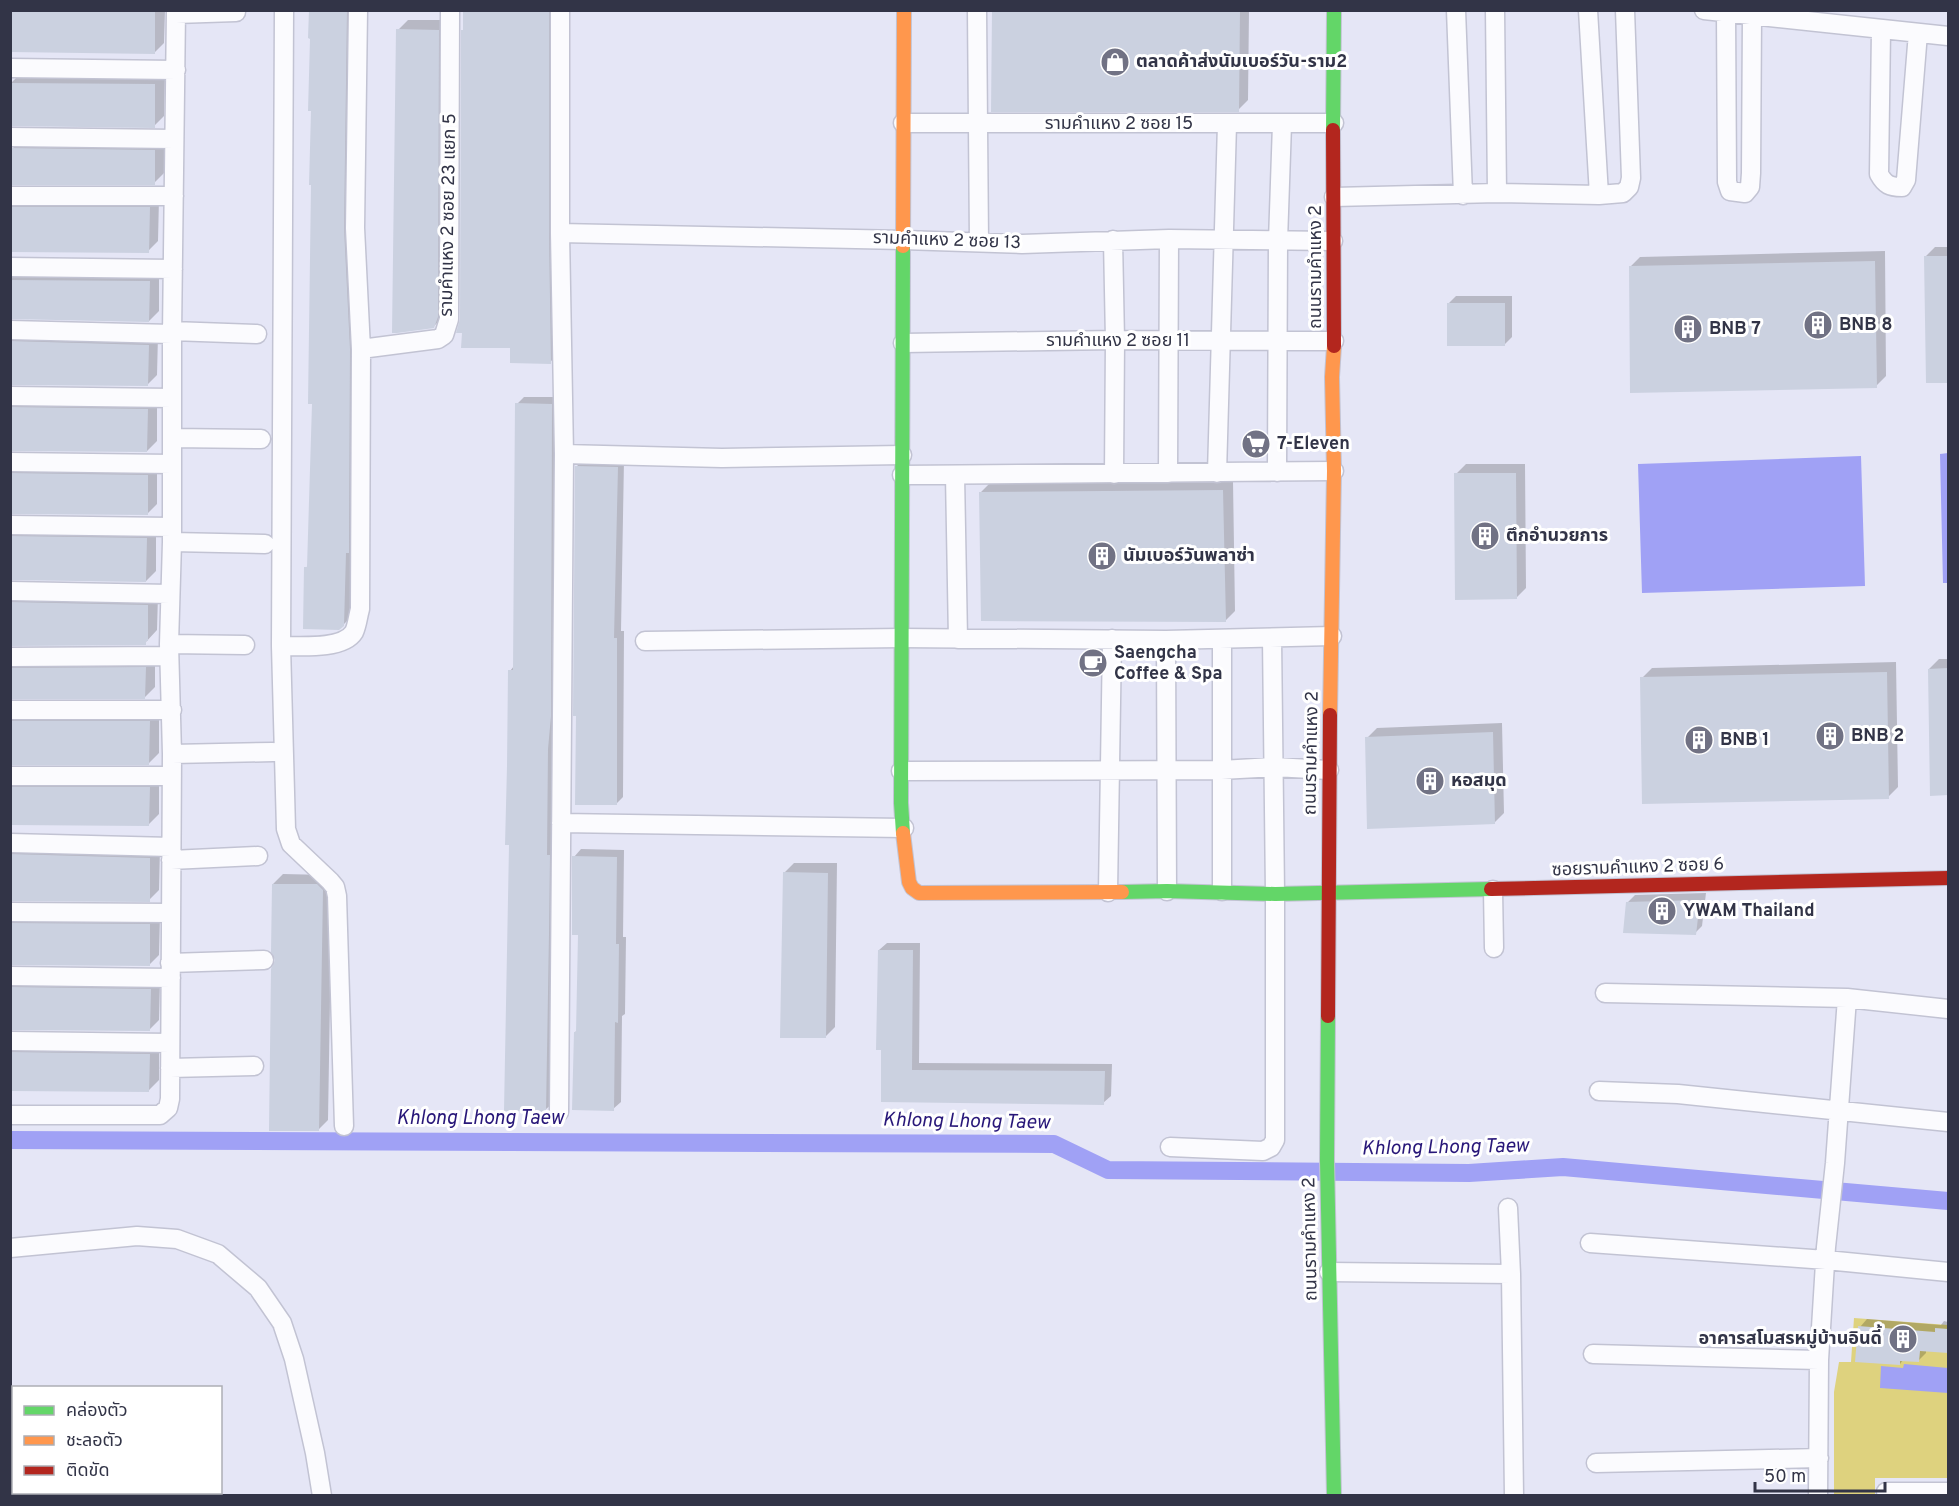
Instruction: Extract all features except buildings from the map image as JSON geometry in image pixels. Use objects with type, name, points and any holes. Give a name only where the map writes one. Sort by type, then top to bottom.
[{"type":"street","points":[[284,10],[281,646],[288,836],[291,844],[335,887],[337,896],[344,1126]]},
{"type":"street","points":[[281,646],[345,642],[354,632],[360,609],[361,349],[355,228],[358,10]]},
{"type":"street","name":"รามคำแหง 2 ซอย 23 แยก 5","points":[[361,349],[438,339],[444,335],[449,319],[450,10]]},
{"type":"street","points":[[559,1112],[564,454],[560,233],[560,10]]},
{"type":"street","name":"ซอยรามคำแหง 2 ซอย 6","points":[[904,10],[901,803],[906,876],[913,889],[923,894],[934,892],[1167,891],[1329,894],[1948,878]]},
{"type":"street","points":[[977,10],[979,242]]},
{"type":"street","name":"ถนนรามคำแหง 2","points":[[1334,10],[1334,341],[1332,377],[1334,471],[1329,770],[1334,852],[1329,894],[1327,1160],[1334,1496]]},
{"type":"street","points":[[1456,10],[1463,195]]},
{"type":"street","points":[[1495,10],[1497,193]]},
{"type":"street","points":[[1588,10],[1599,195]]},
{"type":"street","points":[[1334,197],[1623,193],[1629,187],[1631,178],[1625,10]]},
{"type":"street","points":[[1704,10],[1948,36]]},
{"type":"street","points":[[10,1115],[160,1115],[168,1108],[170,1099],[172,711],[169,650],[176,12],[236,12]]},
{"type":"street","points":[[1726,13],[1727,182],[1730,190],[1736,193],[1745,193],[1750,187],[1752,16]]},
{"type":"street","points":[[1881,30],[1879,174],[1883,182],[1890,187],[1902,187],[1906,180],[1917,33]]},
{"type":"street","points":[[10,68],[176,70]]},
{"type":"street","name":"รามคำแหง 2 ซอย 15","points":[[903,123],[1334,123]]},
{"type":"street","points":[[1217,473],[1227,124]]},
{"type":"street","points":[[1277,472],[1278,241],[1282,124]]},
{"type":"street","points":[[10,137],[174,140]]},
{"type":"street","points":[[10,195],[174,196]]},
{"type":"street","name":"รามคำแหง 2 ซอย 13","points":[[560,233],[1022,243],[1169,239],[1333,241]]},
{"type":"street","points":[[1168,473],[1169,239]]},
{"type":"street","points":[[1113,240],[1114,474]]},
{"type":"street","points":[[10,267],[173,269]]},
{"type":"street","points":[[10,330],[257,334]]},
{"type":"street","name":"รามคำแหง 2 ซอย 11","points":[[903,344],[1115,340],[1334,341]]},
{"type":"street","points":[[10,396],[172,398]]},
{"type":"street","points":[[172,438],[261,439]]},
{"type":"street","points":[[564,454],[722,458],[902,455]]},
{"type":"street","points":[[10,462],[172,464]]},
{"type":"street","points":[[902,475],[1334,471]]},
{"type":"street","points":[[955,474],[958,639]]},
{"type":"street","points":[[10,525],[172,534],[265,544]]},
{"type":"street","points":[[10,591],[170,594]]},
{"type":"street","points":[[645,641],[902,638],[1166,640],[1332,636]]},
{"type":"street","points":[[1170,1148],[1263,1150],[1271,1147],[1275,1140],[1272,638]]},
{"type":"street","points":[[1108,892],[1112,639]]},
{"type":"street","points":[[1222,639],[1222,891]]},
{"type":"street","points":[[1166,640],[1167,891]]},
{"type":"street","points":[[10,657],[245,645]]},
{"type":"street","points":[[10,710],[172,711]]},
{"type":"street","points":[[172,754],[273,752]]},
{"type":"street","points":[[901,771],[1221,770],[1274,767],[1329,770]]},
{"type":"street","points":[[10,776],[172,776]]},
{"type":"street","points":[[561,823],[904,828]]},
{"type":"street","points":[[10,843],[258,856]]},
{"type":"street","points":[[1492,890],[1494,948]]},
{"type":"street","points":[[10,912],[171,913]]},
{"type":"street","points":[[10,976],[170,970],[264,960]]},
{"type":"street","points":[[1605,993],[1847,998],[1948,1009]]},
{"type":"street","points":[[1818,1496],[1819,1360],[1847,998]]},
{"type":"street","points":[[10,1041],[170,1043]]},
{"type":"street","points":[[170,1068],[254,1066]]},
{"type":"street","points":[[1599,1091],[1678,1094],[1948,1122]]},
{"type":"street","points":[[1508,1208],[1514,1496]]},
{"type":"street","points":[[10,1248],[137,1236],[177,1239],[218,1254],[258,1288],[282,1323],[296,1369],[322,1496]]},
{"type":"street","points":[[1590,1243],[1826,1260],[1948,1272]]},
{"type":"street","points":[[1329,1272],[1511,1274]]},
{"type":"street","points":[[1593,1354],[1819,1360]]},
{"type":"street","points":[[1596,1462],[1819,1458]]},
{"type":"street","points":[[1886,1492],[1948,1492]]},
{"type":"shaded area","points":[[1854,1318],[1948,1325],[1948,1478],[1875,1478],[1875,1495],[1834,1496],[1834,1392],[1839,1362],[1851,1362]]},
{"type":"water","points":[[1948,453],[1948,583],[1943,583],[1940,454]]},
{"type":"water","points":[[1861,456],[1865,586],[1642,593],[1638,464]]},
{"type":"water","points":[[1904,1364],[1948,1368],[1948,1393],[1880,1388],[1881,1366],[1903,1368]]},
{"type":"water","points":[[12,1418],[12,1494],[152,1495],[11,1495],[10,1419]]},
{"type":"waterway","name":"Khlong Lhong Taew","points":[[10,1140],[1054,1144],[1108,1170],[1469,1173],[1563,1167],[1948,1201]]},
{"type":"traffic: fast","points":[[1333,130],[1334,10]]},
{"type":"traffic: fast","points":[[903,246],[901,803],[903,833]]},
{"type":"traffic: fast","points":[[1122,892],[1275,894],[1491,889]]},
{"type":"traffic: fast","points":[[1328,1016],[1327,1160],[1334,1496]]},
{"type":"traffic: slow","points":[[903,246],[904,10]]},
{"type":"traffic: slow","points":[[1330,715],[1334,346]]},
{"type":"traffic: slow","points":[[903,833],[909,882],[912,888],[919,893],[1122,892]]},
{"type":"traffic: jam","points":[[1333,130],[1334,346]]},
{"type":"traffic: jam","points":[[1328,1016],[1330,715]]},
{"type":"traffic: jam","points":[[1491,889],[1948,878]]},
{"type":"place","name":"ตลาดค้าส่งนัมเบอร์วัน-ราม2","points":[[1115,62]]},
{"type":"place","name":"BNB 8","points":[[1818,325]]},
{"type":"place","name":"BNB 7","points":[[1688,329]]},
{"type":"place","name":"7-Eleven","points":[[1256,444]]},
{"type":"place","name":"ตึกอำนวยการ","points":[[1485,536]]},
{"type":"place","name":"นัมเบอร์วันพลาซ่า","points":[[1102,556]]},
{"type":"place","name":"Saengcha Coffee & Spa","points":[[1093,663]]},
{"type":"place","name":"BNB 2","points":[[1830,736]]},
{"type":"place","name":"BNB 1","points":[[1699,740]]},
{"type":"place","name":"หอสมุด","points":[[1430,781]]},
{"type":"place","name":"YWAM Thailand","points":[[1662,911]]},
{"type":"place","name":"อาคารสโมสรหมู่บ้านอินดี้","points":[[1903,1339]]}]
